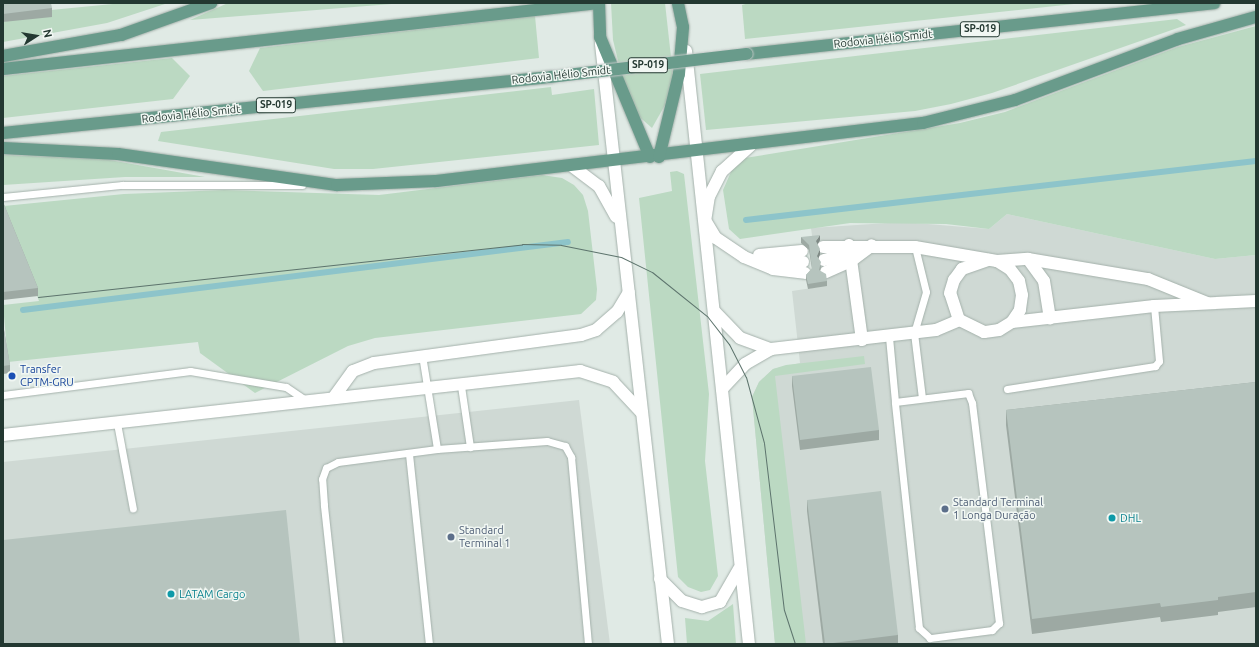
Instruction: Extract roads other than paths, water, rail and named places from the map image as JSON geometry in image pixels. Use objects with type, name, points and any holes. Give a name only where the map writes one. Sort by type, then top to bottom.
[{"type":"main road","points":[[3,56],[121,35],[211,3]]},
{"type":"main road","points":[[3,69],[598,3],[600,37],[655,157]]},
{"type":"main road","points":[[655,157],[679,74],[683,27],[678,3]]},
{"type":"main road","name":"Rodovia Hélio Smidt","points":[[3,133],[550,77],[1214,3]]},
{"type":"main road","points":[[3,148],[118,154],[325,184],[422,182],[750,146],[923,123],[972,113],[1178,39],[1256,17]]},
{"type":"street","points":[[683,27],[698,152],[749,644]]},
{"type":"street","points":[[600,37],[668,644]]},
{"type":"street","points":[[744,257],[803,262],[773,269],[744,257],[716,238],[705,220],[709,196],[722,171],[750,146]]},
{"type":"street","points":[[572,166],[599,186],[612,205],[622,233]]},
{"type":"street","points":[[825,266],[850,253],[872,246],[915,247],[993,260],[1010,269],[1019,281],[1022,295],[1020,310],[1012,322],[999,330],[984,332],[959,320],[950,294],[954,280],[974,262],[993,260],[1028,259],[1148,279],[1214,305]]},
{"type":"street","points":[[823,247],[850,253]]},
{"type":"street","points":[[850,253],[862,340]]},
{"type":"street","points":[[1028,259],[1044,281],[1050,319]]},
{"type":"street","points":[[334,397],[353,371],[374,362],[581,336],[607,322],[629,292]]},
{"type":"street","points":[[1012,322],[1050,319],[1154,306],[1214,305],[1256,301]]},
{"type":"street","points":[[714,311],[740,338],[771,349]]},
{"type":"street","points":[[722,389],[745,364],[771,349],[889,337],[936,330],[959,320]]},
{"type":"street","points":[[3,435],[334,397],[428,390],[590,372],[613,382],[642,413]]},
{"type":"street","points":[[660,579],[682,601],[702,607],[720,602],[740,568]]},
{"type":"lane","points":[[3,197],[122,186],[325,184]]},
{"type":"lane","points":[[915,247],[926,292],[914,333],[922,398]]},
{"type":"lane","points":[[1007,389],[1155,366],[1159,361],[1154,306]]},
{"type":"lane","points":[[889,337],[895,402],[922,634],[937,638],[992,630],[998,626],[998,616],[971,396],[966,393],[895,402]]},
{"type":"lane","points":[[422,355],[437,449]]},
{"type":"lane","points":[[3,395],[190,371],[286,387],[307,401]]},
{"type":"lane","points":[[461,386],[470,447]]},
{"type":"lane","points":[[117,423],[133,509]]},
{"type":"lane","points":[[339,644],[322,478],[326,468],[338,462],[437,449],[547,441],[560,444],[569,452],[588,644]]},
{"type":"lane","points":[[408,454],[429,644]]},
{"type":"waterway","points":[[746,220],[1256,161]]},
{"type":"waterway","points":[[23,310],[568,242]]},
{"type":"tram line","points":[[38,297],[522,244],[561,245],[621,257],[652,272],[707,316],[729,344],[746,377],[764,443],[784,610],[795,644]]},
{"type":"place","name":"Transfer CPTM-GRU","points":[[12,376]]},
{"type":"place","name":"Standard Terminal 1 Longa Duração","points":[[945,509]]},
{"type":"place","name":"DHL","points":[[1112,518]]},
{"type":"place","name":"Standard Terminal 1","points":[[451,537]]},
{"type":"place","name":"LATAM Cargo","points":[[171,594]]}]
